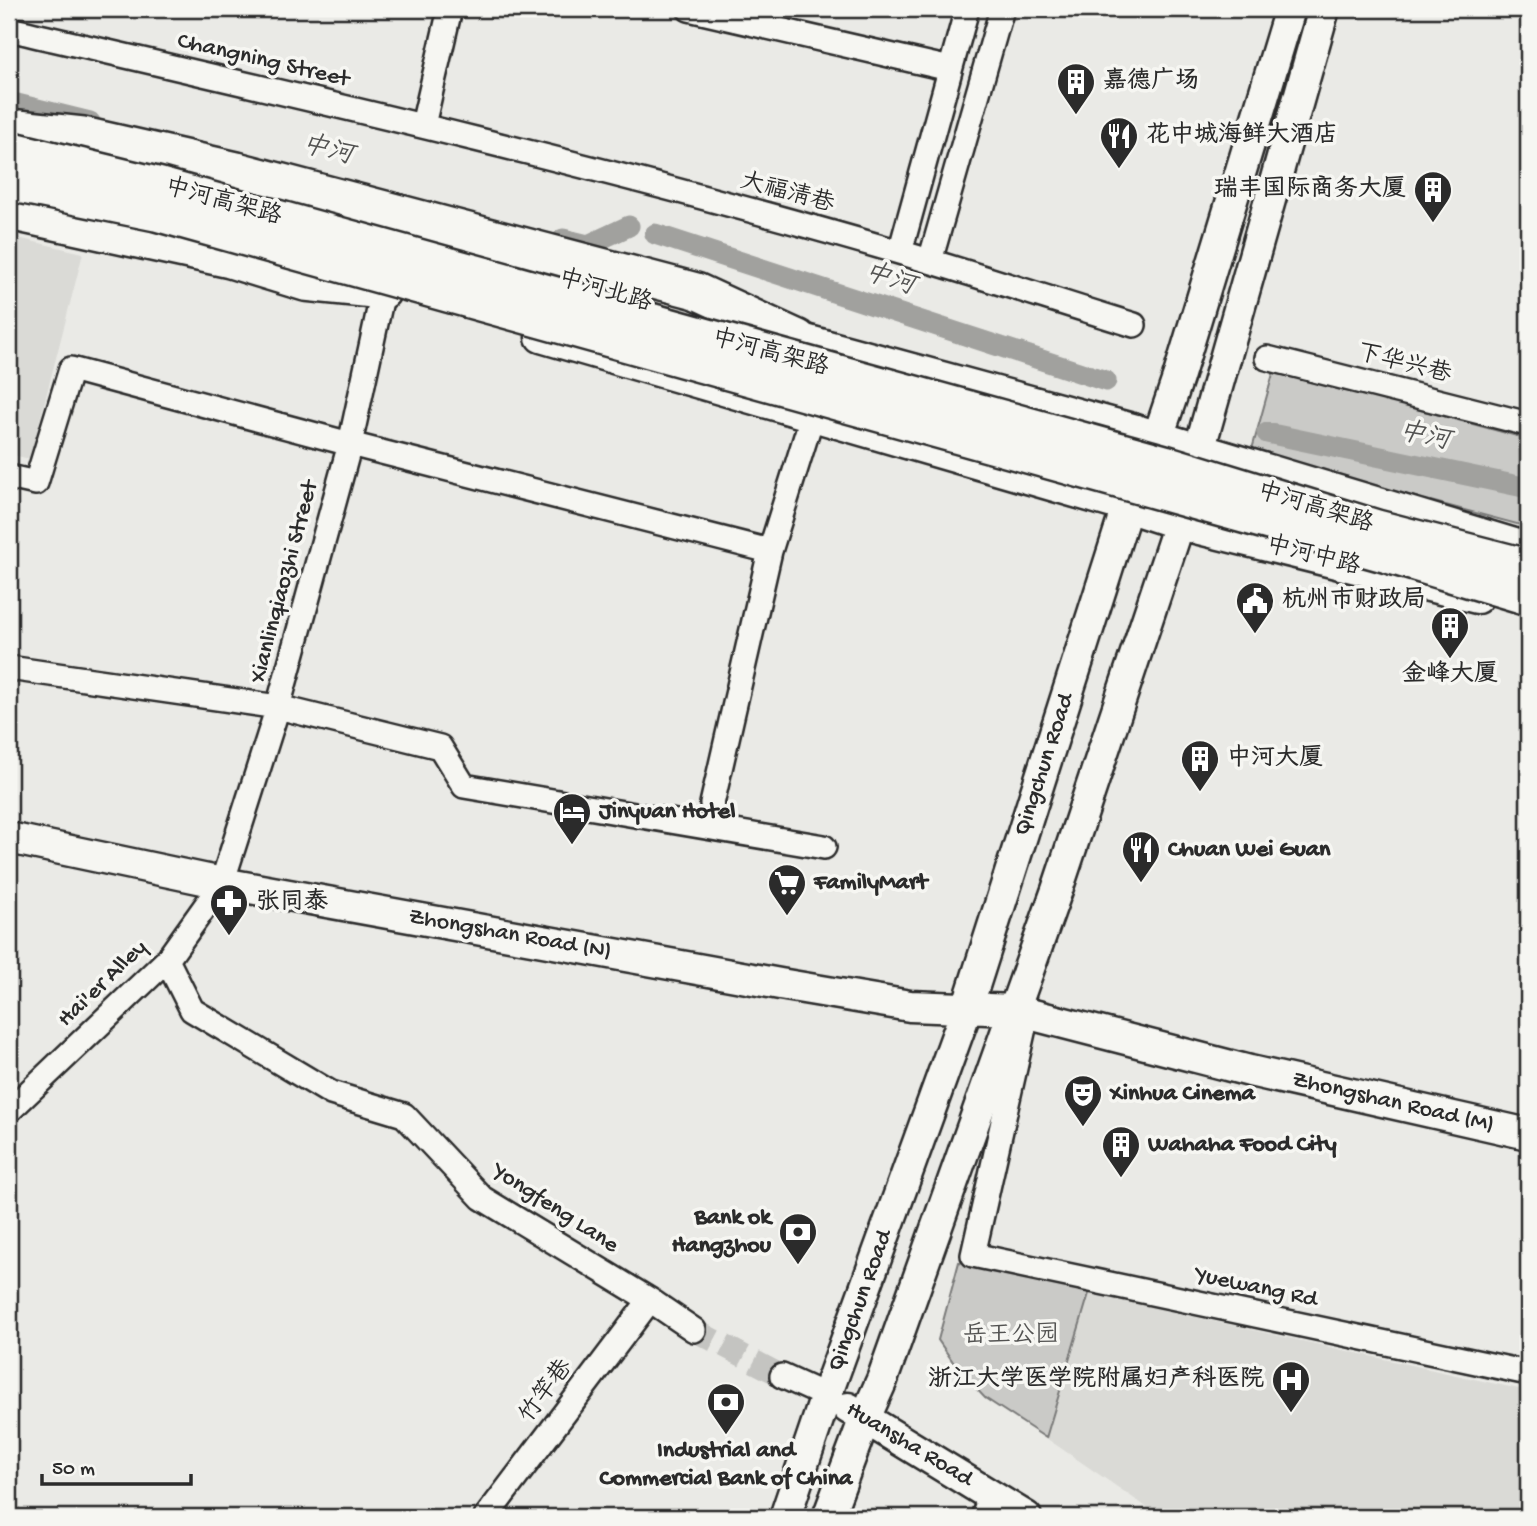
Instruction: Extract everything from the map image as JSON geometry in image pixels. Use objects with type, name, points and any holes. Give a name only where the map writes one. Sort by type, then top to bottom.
[{"type":"highway","points":[[9,127],[83,135],[237,170],[696,291],[798,338]]},
{"type":"highway","name":"中河高架路","points":[[9,149],[174,190],[1165,463],[1377,528],[1528,567]]},
{"type":"highway","name":"中河高架路","points":[[9,183],[156,214],[1384,554],[1528,597]]},
{"type":"highway","points":[[9,212],[230,260],[305,283],[383,291]]},
{"type":"main road","name":"Qingchun Road","points":[[785,1517],[826,1396],[967,1008],[1126,507],[1158,437],[1190,342],[1290,9]]},
{"type":"main road","name":"Qingchun Road","points":[[828,1517],[882,1380],[1014,1010],[1179,524],[1324,9]]},
{"type":"main road","name":"中河北路","points":[[9,134],[397,230],[755,336],[798,338],[1201,449]]},
{"type":"main road","points":[[9,197],[233,247],[1179,524]]},
{"type":"main road","points":[[1201,449],[1528,548]]},
{"type":"main road","name":"中河中路","points":[[1179,524],[1528,611]]},
{"type":"main road","name":"Zhongshan Road (N)","points":[[9,838],[222,883],[779,984],[910,1006],[1014,1010]]},
{"type":"main road","name":"Zhongshan Road (M)","points":[[1014,1010],[1250,1071],[1528,1134]]},
{"type":"main road","name":"Huansha Road","points":[[826,1396],[865,1418],[987,1506],[1026,1517]]},
{"type":"street","points":[[423,125],[450,9]]},
{"type":"street","points":[[690,9],[733,14],[950,69]]},
{"type":"street","points":[[900,252],[967,9]]},
{"type":"street","points":[[930,261],[1002,9]]},
{"type":"street","name":"Changning Street","points":[[9,29],[423,125]]},
{"type":"street","name":"大福清巷","points":[[423,125],[900,252],[1134,325]]},
{"type":"street","name":"Xianlinqiaozhi Street","points":[[222,883],[278,707],[350,444],[383,291]]},
{"type":"street","name":"下华兴巷","points":[[1267,358],[1528,424]]},
{"type":"street","points":[[9,477],[36,483],[71,369],[350,444],[771,551]]},
{"type":"street","points":[[712,804],[771,551],[812,417]]},
{"type":"street","points":[[9,668],[278,707],[440,747],[464,786],[824,847]]},
{"type":"street","name":"Hai'er Alley","points":[[9,1111],[167,960],[222,883]]},
{"type":"street","name":"Yongfeng Lane","points":[[167,960],[192,1010],[331,1093],[404,1115],[481,1198],[650,1300],[694,1330]]},
{"type":"street","name":"Yuewang Rd","points":[[1014,1010],[1024,1028],[973,1255],[1528,1373]]},
{"type":"street","name":"竹竿巷","points":[[486,1517],[650,1300]]},
{"type":"street","points":[[782,1377],[826,1396]]},
{"type":"shaded area","points":[[9,236],[83,253],[30,459],[9,454]]},
{"type":"shaded area","name":"浙江大学医学院附属妇产科医院","points":[[1090,1290],[1168,1311],[1528,1391],[1528,1517],[1161,1517],[1046,1438]]},
{"type":"green space","points":[[1274,370],[1528,439],[1528,527],[1251,453]]},
{"type":"green space","name":"岳王公园","points":[[959,1262],[1090,1290],[1046,1438],[985,1398],[958,1369],[938,1340]]},
{"type":"waterway","name":"中河","points":[[9,102],[90,122]]},
{"type":"waterway","name":"中河","points":[[563,239],[588,245],[629,226]]},
{"type":"waterway","name":"中河","points":[[655,234],[1106,381]]},
{"type":"waterway","name":"中河","points":[[1267,433],[1528,488]]},
{"type":"tunnel","points":[[694,1330],[782,1376]]},
{"type":"place","name":"嘉德广场","points":[[1076,116]]},
{"type":"place","name":"花中城海鲜大酒店","points":[[1119,170]]},
{"type":"place","name":"瑞丰国际商务大厦","points":[[1433,224]]},
{"type":"place","name":"杭州市财政局","points":[[1255,635]]},
{"type":"place","name":"金峰大厦","points":[[1450,660]]},
{"type":"place","name":"中河大厦","points":[[1200,793]]},
{"type":"place","name":"Jinyuan Hotel","points":[[572,846]]},
{"type":"place","name":"Chuan Wei Guan","points":[[1141,884]]},
{"type":"place","name":"FamilyMart","points":[[787,917]]},
{"type":"place","name":"张同泰","points":[[229,937]]},
{"type":"place","name":"Xinhua Cinema","points":[[1083,1128]]},
{"type":"place","name":"Wahaha Food City","points":[[1121,1179]]},
{"type":"place","name":"Bank ok Hangzhou","points":[[798,1266]]},
{"type":"place","name":"浙江大学医学院附属妇产科医院","points":[[1291,1414]]},
{"type":"place","name":"Industrial and Commercial Bank of China","points":[[726,1436]]}]
